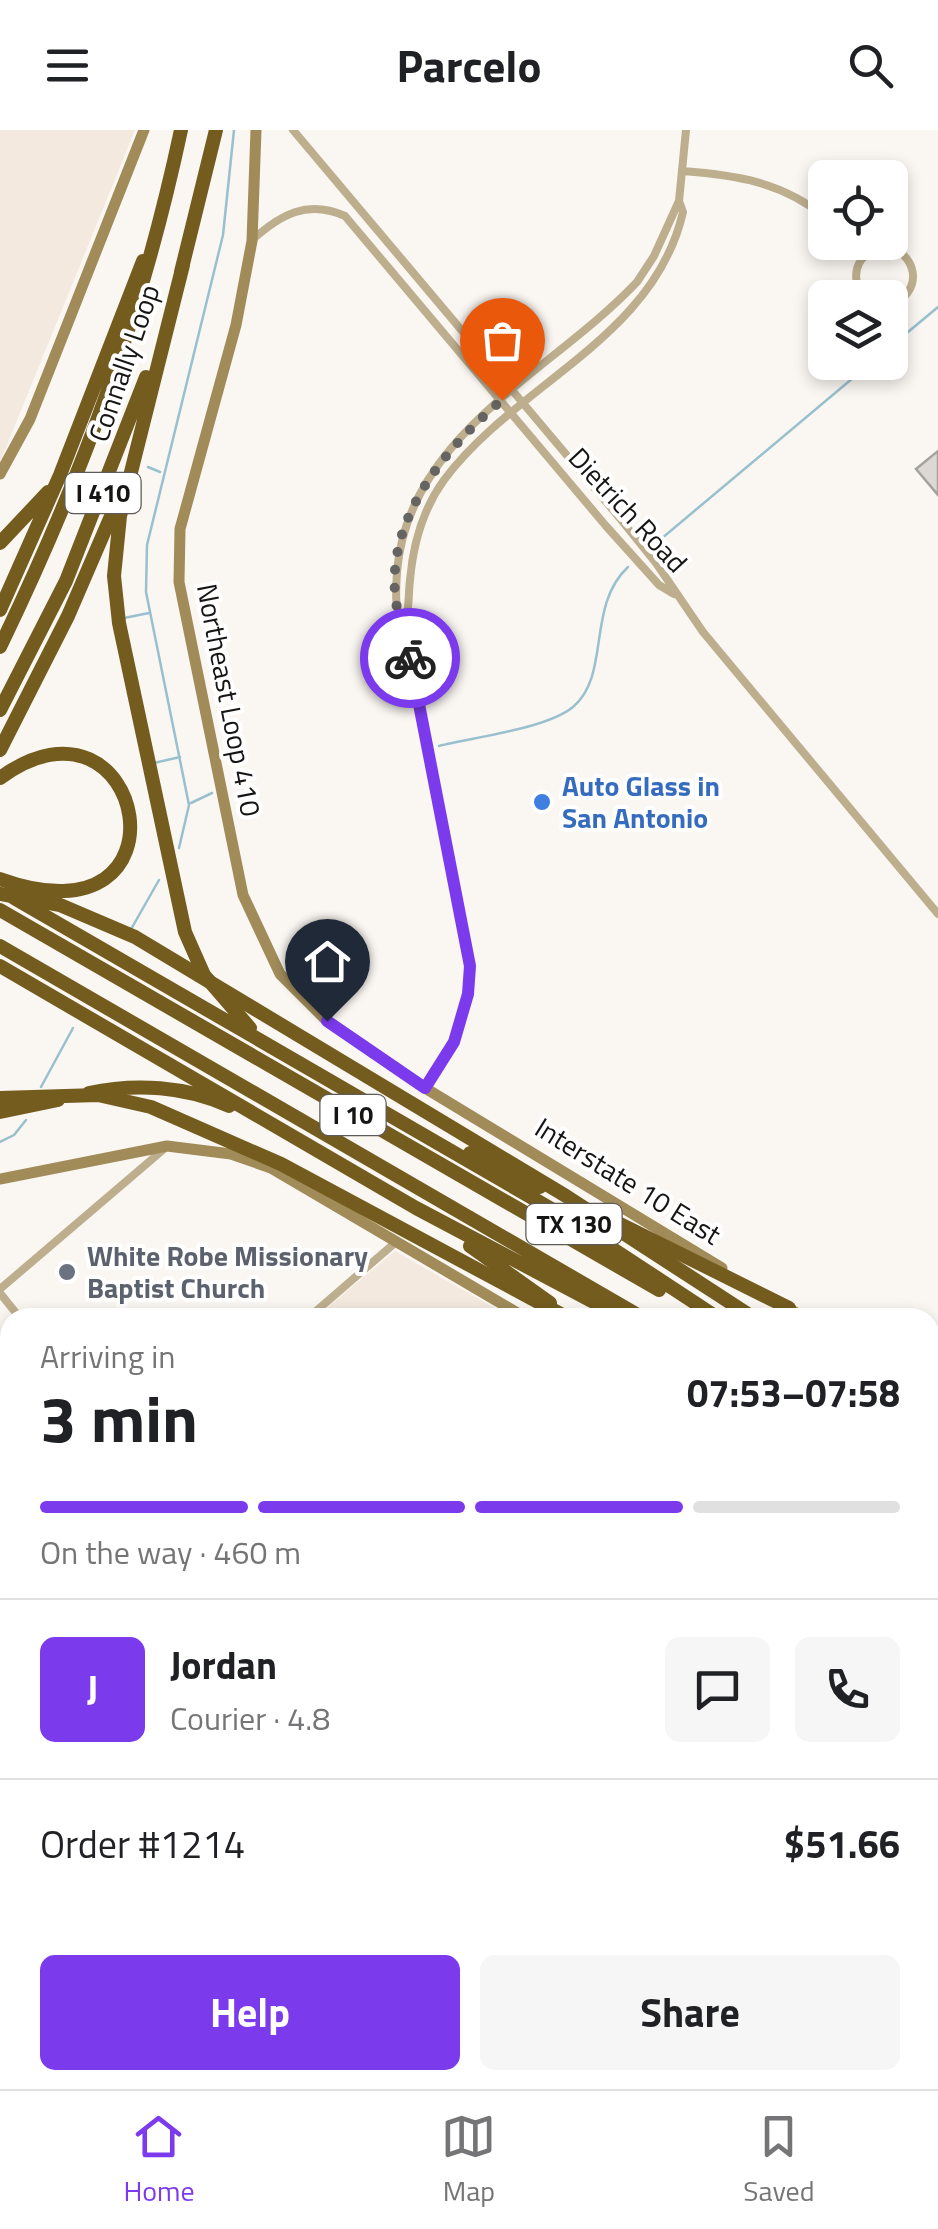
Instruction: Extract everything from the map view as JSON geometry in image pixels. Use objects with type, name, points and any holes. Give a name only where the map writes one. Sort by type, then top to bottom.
[{"type":"highway","name":"Connally Loop","points":[[0,647],[62,517],[91,445],[141,298],[181,130]]},
{"type":"highway","name":"Connally Loop","points":[[0,710],[66,581],[130,428],[183,265],[216,130]]},
{"type":"highway","points":[[0,610],[60,475],[165,205]]},
{"type":"highway","points":[[183,265],[115,548],[115,597],[185,932],[204,975],[252,1031],[274,1048]]},
{"type":"highway","points":[[0,750],[68,616],[135,457]]},
{"type":"highway","points":[[0,543],[60,475]]},
{"type":"highway","points":[[0,778],[54,753],[86,758],[116,781],[131,809],[132,824],[120,865],[94,885],[54,892],[0,879]]},
{"type":"highway","points":[[0,892],[60,905],[135,937],[566,1196],[739,1308]]},
{"type":"highway","name":"TX 130","points":[[0,892],[555,1212],[703,1308]]},
{"type":"highway","name":"I 10","points":[[0,910],[690,1308]]},
{"type":"highway","name":"I 10","points":[[0,946],[626,1308]]},
{"type":"highway","points":[[0,966],[306,1144]]},
{"type":"highway","name":"TX 130","points":[[0,1112],[102,1090],[152,1086],[210,1098],[306,1144],[416,1208],[605,1308]]},
{"type":"highway","points":[[0,1098],[98,1095],[170,1114],[282,1164],[550,1308]]},
{"type":"highway","points":[[427,1137],[478,1156],[789,1308]]},
{"type":"highway","points":[[416,1208],[555,1308]]},
{"type":"main road","points":[[0,474],[30,419],[144,130]]},
{"type":"main road","name":"Northeast Loop 410","points":[[256,130],[252,240],[236,325],[180,529],[178,582],[243,895],[264,943],[280,974],[304,1001],[425,1088]]},
{"type":"main road","name":"Interstate 10 East","points":[[425,1088],[789,1308]]},
{"type":"main road","points":[[0,1178],[167,1146],[231,1154],[271,1168],[509,1308]]},
{"type":"street","name":"Dietrich Road","points":[[293,130],[656,563],[674,594],[938,914]]},
{"type":"street","points":[[404,625],[398,616],[398,562],[414,506],[450,449],[637,282],[654,256],[679,201],[686,130]]},
{"type":"street","points":[[683,171],[730,175],[769,184],[808,207]]},
{"type":"street","points":[[425,1088],[454,1042],[468,994],[470,966],[404,625],[413,554],[427,511],[456,464],[484,435],[645,296],[675,241],[683,212],[679,201]]},
{"type":"street","points":[[252,240],[280,216],[304,209],[334,211],[345,216],[357,205]]},
{"type":"street","name":"Dietrich Road","points":[[345,216],[606,526],[659,585],[674,594]]},
{"type":"street","points":[[908,258],[912,287],[908,292]]},
{"type":"street","points":[[0,1291],[167,1146]]},
{"type":"street","points":[[320,1308],[396,1242]]},
{"type":"shaded area","points":[[0,130],[135,130],[0,462]]},
{"type":"shaded area","points":[[395,1251],[494,1308],[327,1308]]},
{"type":"building","points":[[938,451],[938,495],[916,469]]},
{"type":"waterway","points":[[179,848],[189,805],[146,592],[147,545],[223,235],[234,130]]},
{"type":"waterway","points":[[908,332],[938,307]]},
{"type":"waterway","points":[[655,544],[851,380]]},
{"type":"waterway","points":[[148,467],[160,472]]},
{"type":"waterway","points":[[439,746],[528,727],[573,707],[592,677],[607,601],[628,567]]},
{"type":"waterway","points":[[124,618],[149,613]]},
{"type":"waterway","points":[[154,763],[180,757]]},
{"type":"waterway","points":[[191,803],[212,793]]},
{"type":"waterway","points":[[130,931],[159,880]]},
{"type":"waterway","points":[[41,1087],[73,1028]]},
{"type":"waterway","points":[[0,1142],[14,1135],[26,1120]]},
{"type":"way so far","points":[[410,658],[404,625],[398,616],[396,585],[407,524],[422,488],[439,463],[476,420],[502,400]]},
{"type":"place","name":"Auto Glass in San Antonio","points":[[542,802]]},
{"type":"place","name":"White Robe Missionary Baptist Church","points":[[67,1272]]},
{"type":"route","points":[[327,1021],[425,1088],[445,1062],[462,1022],[470,966],[466,931],[410,658]]}]
